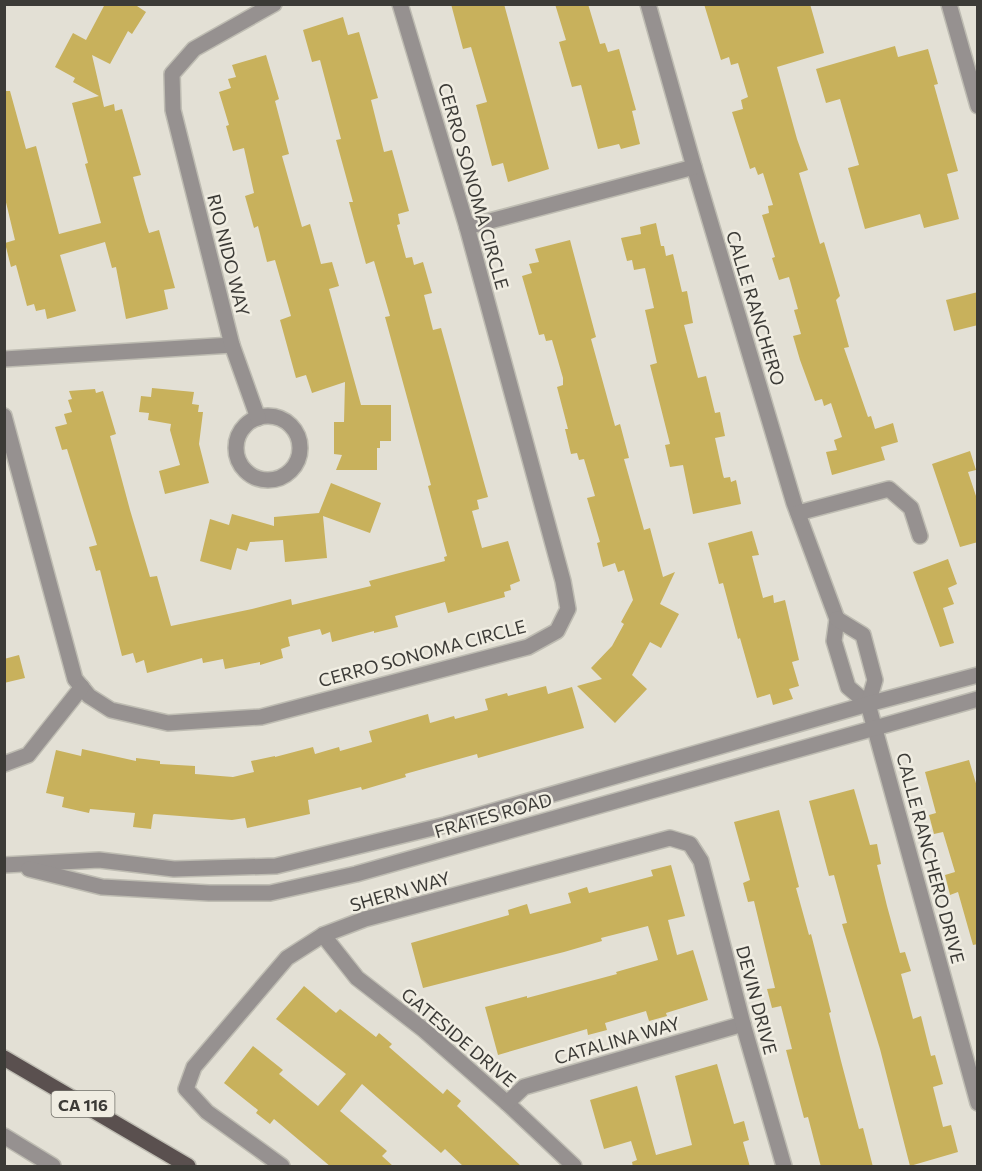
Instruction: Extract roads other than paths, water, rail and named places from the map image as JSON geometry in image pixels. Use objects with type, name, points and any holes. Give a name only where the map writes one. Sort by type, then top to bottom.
[{"type":"main road","name":"CA 116","points":[[4,1058],[188,1167]]},
{"type":"street","name":"RIO NIDO WAY","points":[[4,359],[232,345],[172,110],[171,74],[194,50],[274,4]]},
{"type":"street","name":"CERRO SONOMA CIRCLE","points":[[4,416],[75,679],[89,696],[111,710],[168,723],[261,717],[528,647],[557,631],[568,609],[563,581],[467,227],[399,4]]},
{"type":"street","name":"CALLE RANCHERO","points":[[648,4],[694,167],[798,513],[837,619],[834,641],[848,687],[868,704],[875,727]]},
{"type":"street","points":[[949,4],[978,106]]},
{"type":"street","points":[[467,227],[694,167]]},
{"type":"street","points":[[232,345],[258,418]]},
{"type":"street","points":[[258,418],[278,418],[294,430],[300,449],[298,459],[285,475],[266,480],[256,477],[242,465],[238,456],[238,437],[249,422],[258,418]]},
{"type":"street","points":[[798,513],[889,489],[911,508],[920,536]]},
{"type":"street","name":"CALLE RANCHERO","points":[[837,619],[863,635],[875,680],[868,704]]},
{"type":"street","name":"FRATES ROAD","points":[[8,865],[99,860],[174,868],[276,866],[445,825],[868,704],[978,675]]},
{"type":"street","points":[[4,764],[28,755],[82,687]]},
{"type":"street","name":"FRATES ROAD","points":[[8,865],[102,887],[209,893],[270,893],[356,874],[978,699]]},
{"type":"street","name":"CALLE RANCHERO DRIVE","points":[[875,727],[978,1103]]},
{"type":"street","name":"SHERN WAY","points":[[282,1167],[207,1112],[186,1089],[194,1067],[287,958],[323,935],[366,919],[670,838],[690,844]]},
{"type":"street","name":"DEVIN DRIVE","points":[[690,844],[701,861],[743,1024],[784,1167]]},
{"type":"street","name":"GATESIDE DRIVE","points":[[323,935],[357,978],[424,1030],[507,1103],[573,1167]]},
{"type":"street","name":"CATALINA WAY","points":[[507,1103],[524,1087],[743,1024]]},
{"type":"street","points":[[4,1136],[53,1167]]}]
